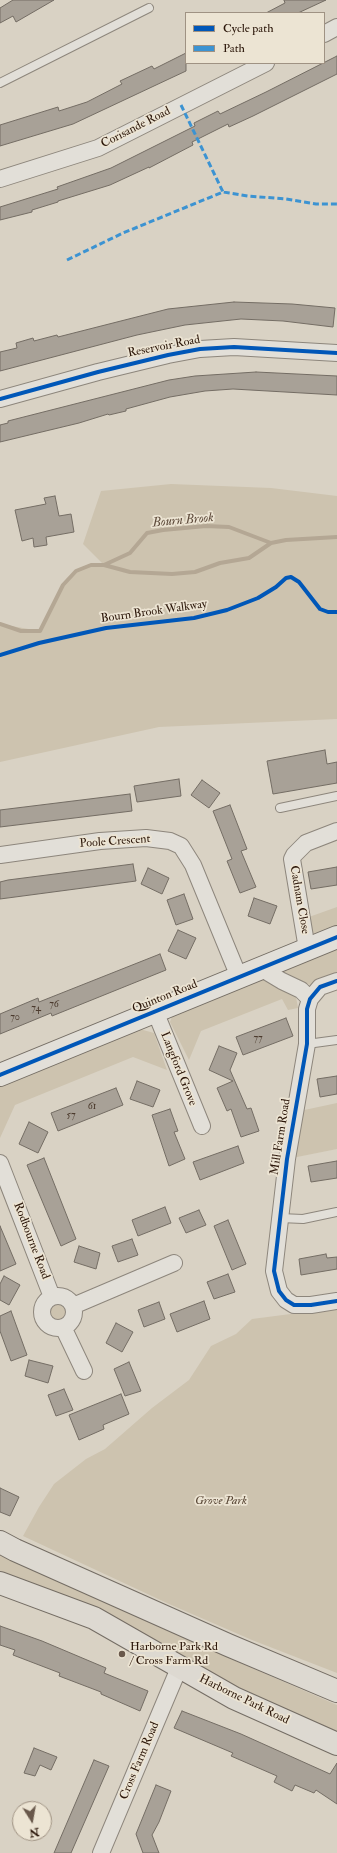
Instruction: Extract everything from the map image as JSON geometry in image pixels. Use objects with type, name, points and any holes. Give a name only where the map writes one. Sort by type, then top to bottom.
[{"type":"main road","points":[[0,1542],[228,1645],[337,1691]]},
{"type":"main road","name":"Harborne Park Road","points":[[0,1583],[94,1618],[179,1668],[234,1698],[337,1744]]},
{"type":"street","points":[[325,33],[337,27]]},
{"type":"street","name":"Corisande Road","points":[[0,179],[98,148],[264,64]]},
{"type":"street","name":"Reservoir Road","points":[[0,399],[98,372],[200,349],[242,347],[337,353]]},
{"type":"street","name":"Cadnam Close","points":[[307,949],[292,860],[294,855],[306,843],[337,830]]},
{"type":"street","name":"Poole Crescent","points":[[0,855],[100,841],[146,838],[170,841],[180,846],[193,865],[239,978]]},
{"type":"street","name":"Quinton Road","points":[[0,1074],[337,938]]},
{"type":"street","points":[[262,969],[301,990],[310,999],[320,987],[337,981]]},
{"type":"street","name":"Mill Farm Road","points":[[310,999],[307,1010],[307,1044],[287,1159],[274,1271],[279,1291],[286,1300],[294,1305],[311,1305],[337,1301]]},
{"type":"street","name":"Langford Grove","points":[[155,1011],[202,1126]]},
{"type":"street","name":"Rodbourne Road","points":[[0,1163],[52,1297]]},
{"type":"street","points":[[72,1306],[174,1263]]},
{"type":"street","points":[[52,1297],[62,1297],[70,1302],[74,1311],[71,1321],[63,1327],[54,1328],[44,1320],[43,1307],[52,1297]]},
{"type":"street","points":[[63,1327],[84,1371]]},
{"type":"street","name":"Cross Farm Road","points":[[101,1853],[179,1668]]},
{"type":"lane","points":[[0,83],[149,8]]},
{"type":"lane","points":[[280,808],[337,796]]},
{"type":"lane","points":[[307,1044],[337,1040]]},
{"type":"lane","points":[[280,1218],[303,1218],[337,1212]]},
{"type":"green space","points":[[171,484],[271,488],[337,496],[337,719],[159,727],[0,762],[0,624],[40,631],[63,585],[76,571],[91,565],[104,565],[83,544],[101,491]]},
{"type":"green space","points":[[337,907],[337,929],[312,935],[309,917]]},
{"type":"green space","points":[[337,944],[337,976],[311,985],[302,983],[282,972],[280,967]]},
{"type":"green space","points":[[262,976],[296,997],[298,1008],[288,1010],[282,999],[201,1031],[189,1060],[170,1022],[174,1011]]},
{"type":"green space","points":[[136,1028],[154,1033],[167,1070],[133,1057],[15,1105],[0,1138],[0,1084]]},
{"type":"green space","points":[[337,1103],[337,1149],[287,1159],[295,1112]]},
{"type":"green space","points":[[58,1304],[65,1307],[68,1314],[65,1321],[58,1324],[51,1321],[48,1314],[51,1307]]},
{"type":"green space","name":"Grove Park","points":[[337,1308],[337,1673],[252,1640],[169,1604],[23,1536],[54,1484],[86,1459],[105,1449],[152,1408],[189,1380],[211,1346],[236,1334],[252,1319]]},
{"type":"green space","points":[[0,1550],[201,1641],[213,1651],[337,1705],[337,1734],[207,1672],[0,1579]]},
{"type":"building","points":[[13,0],[54,0],[16,22],[13,16],[0,23],[0,8]]},
{"type":"building","points":[[284,0],[326,0],[300,12],[268,12],[285,3]]},
{"type":"building","points":[[185,54],[186,71],[73,124],[0,146],[0,125],[58,107],[59,111],[87,102],[122,84],[120,81],[152,66],[154,69]]},
{"type":"building","points":[[337,56],[337,74],[253,116],[229,127],[228,124],[192,142],[193,145],[149,168],[110,185],[32,210],[32,212],[0,220],[0,207],[58,189],[57,187],[111,168],[195,126],[194,123],[218,111],[220,114],[321,64],[325,64],[325,62]]},
{"type":"building","points":[[234,302],[292,304],[335,308],[333,327],[283,321],[241,319],[185,325],[137,335],[0,371],[0,352],[17,348],[16,343],[33,338],[34,341],[57,335],[58,337],[168,309]]},
{"type":"building","points":[[256,372],[337,376],[337,395],[233,389],[205,391],[170,397],[126,409],[126,411],[108,414],[79,423],[0,442],[0,425],[8,423],[8,421],[169,380],[195,376]]},
{"type":"building","points":[[55,496],[59,516],[71,514],[74,532],[46,537],[47,545],[34,547],[33,538],[22,541],[15,510],[46,504],[44,498]]},
{"type":"building","points":[[325,750],[327,764],[337,762],[337,783],[273,794],[267,761]]},
{"type":"building","points":[[179,779],[181,796],[137,802],[134,786]]},
{"type":"building","points":[[202,780],[220,793],[209,808],[191,795]]},
{"type":"building","points":[[130,794],[132,811],[0,827],[0,810]]},
{"type":"building","points":[[230,805],[247,849],[241,851],[256,887],[240,893],[227,861],[232,859],[213,811]]},
{"type":"building","points":[[133,864],[136,881],[0,899],[0,882]]},
{"type":"building","points":[[337,867],[337,885],[311,889],[308,872]]},
{"type":"building","points":[[148,868],[169,878],[162,894],[141,884]]},
{"type":"building","points":[[184,894],[193,919],[176,925],[167,900]]},
{"type":"building","points":[[254,898],[277,906],[270,924],[248,916]]},
{"type":"building","points":[[178,930],[196,938],[186,959],[168,951]]},
{"type":"building","points":[[160,954],[166,970],[52,1016],[51,1013],[0,1034],[0,1014],[38,998],[39,1002]]},
{"type":"building","points":[[286,1018],[293,1036],[243,1055],[236,1037]]},
{"type":"building","points":[[219,1046],[237,1053],[230,1070],[247,1109],[251,1108],[259,1131],[241,1137],[231,1109],[227,1111],[217,1088],[233,1081],[209,1070]]},
{"type":"building","points":[[337,1076],[337,1094],[320,1097],[317,1079]]},
{"type":"building","points":[[137,1081],[160,1090],[153,1107],[130,1099]]},
{"type":"building","points":[[116,1088],[123,1105],[58,1131],[51,1113]]},
{"type":"building","points":[[170,1109],[178,1131],[174,1132],[185,1159],[169,1166],[152,1115]]},
{"type":"building","points":[[29,1122],[48,1132],[38,1153],[19,1144]]},
{"type":"building","points":[[238,1146],[244,1163],[200,1180],[193,1162]]},
{"type":"building","points":[[44,1158],[76,1239],[61,1246],[27,1165]]},
{"type":"building","points":[[337,1161],[337,1178],[311,1182],[308,1166]]},
{"type":"building","points":[[165,1207],[171,1223],[138,1236],[132,1220]]},
{"type":"building","points":[[199,1210],[206,1225],[186,1233],[179,1218]]},
{"type":"building","points":[[228,1220],[246,1264],[232,1270],[214,1226]]},
{"type":"building","points":[[0,1226],[16,1264],[0,1271]]},
{"type":"building","points":[[132,1239],[138,1255],[118,1262],[112,1246]]},
{"type":"building","points":[[79,1246],[100,1253],[96,1269],[74,1262]]},
{"type":"building","points":[[326,1254],[327,1258],[337,1257],[337,1269],[301,1275],[299,1259]]},
{"type":"building","points":[[228,1274],[235,1292],[214,1299],[207,1282]]},
{"type":"building","points":[[4,1276],[20,1285],[9,1305],[0,1300],[0,1284]]},
{"type":"building","points":[[204,1301],[210,1319],[177,1332],[170,1314]]},
{"type":"building","points":[[159,1302],[165,1319],[144,1327],[138,1310]]},
{"type":"building","points":[[11,1311],[27,1355],[11,1361],[0,1331],[0,1316]]},
{"type":"building","points":[[116,1323],[133,1332],[122,1352],[106,1343]]},
{"type":"building","points":[[29,1360],[53,1366],[48,1383],[25,1376]]},
{"type":"building","points":[[129,1362],[141,1391],[125,1396],[114,1369]]},
{"type":"building","points":[[64,1389],[73,1410],[56,1416],[48,1395]]},
{"type":"building","points":[[121,1394],[129,1414],[103,1425],[104,1429],[79,1440],[69,1415]]},
{"type":"building","points":[[0,1488],[19,1497],[10,1516],[0,1512]]},
{"type":"building","points":[[0,1626],[42,1641],[106,1668],[104,1673],[148,1691],[140,1711],[101,1694],[101,1692],[59,1676],[60,1673],[13,1655],[15,1650],[0,1645]]},
{"type":"building","points":[[182,1711],[241,1734],[330,1774],[337,1763],[337,1804],[316,1790],[314,1793],[295,1785],[292,1791],[274,1782],[277,1776],[231,1756],[233,1753],[174,1728]]},
{"type":"building","points":[[34,1748],[57,1757],[51,1770],[40,1765],[35,1776],[24,1773]]},
{"type":"building","points":[[94,1760],[109,1766],[71,1853],[54,1853]]},
{"type":"building","points":[[156,1785],[171,1791],[159,1822],[152,1835],[159,1853],[143,1853],[136,1834]]},
{"type":"waterway","name":"Bourn Brook","points":[[104,565],[130,553],[147,533],[163,530],[206,526],[229,527],[271,543]]},
{"type":"waterway","name":"Bourn Brook","points":[[0,624],[21,631],[40,631],[63,585],[76,571],[91,565],[104,565],[130,572],[172,574],[195,572],[220,563],[249,558],[271,543],[286,540],[337,537]]},
{"type":"marked path","points":[[181,105],[223,192]]},
{"type":"marked path","points":[[67,260],[123,233],[223,192],[316,204],[337,204]]},
{"type":"cycle path","points":[[0,399],[98,372],[200,349],[234,347],[337,353]]},
{"type":"cycle path","name":"Bourn Brook Walkway","points":[[0,655],[39,643],[106,628],[194,618],[227,610],[258,598],[276,587],[286,578],[291,577],[299,582],[320,609],[328,612],[337,612]]},
{"type":"cycle path","points":[[0,1075],[337,937]]},
{"type":"cycle path","points":[[337,981],[320,987],[310,999],[307,1009],[307,1044],[287,1159],[274,1271],[279,1291],[286,1300],[294,1305],[311,1305],[337,1301]]},
{"type":"place","name":"Harborne Park Rd / Cross Farm Rd","points":[[122,1654]]}]
